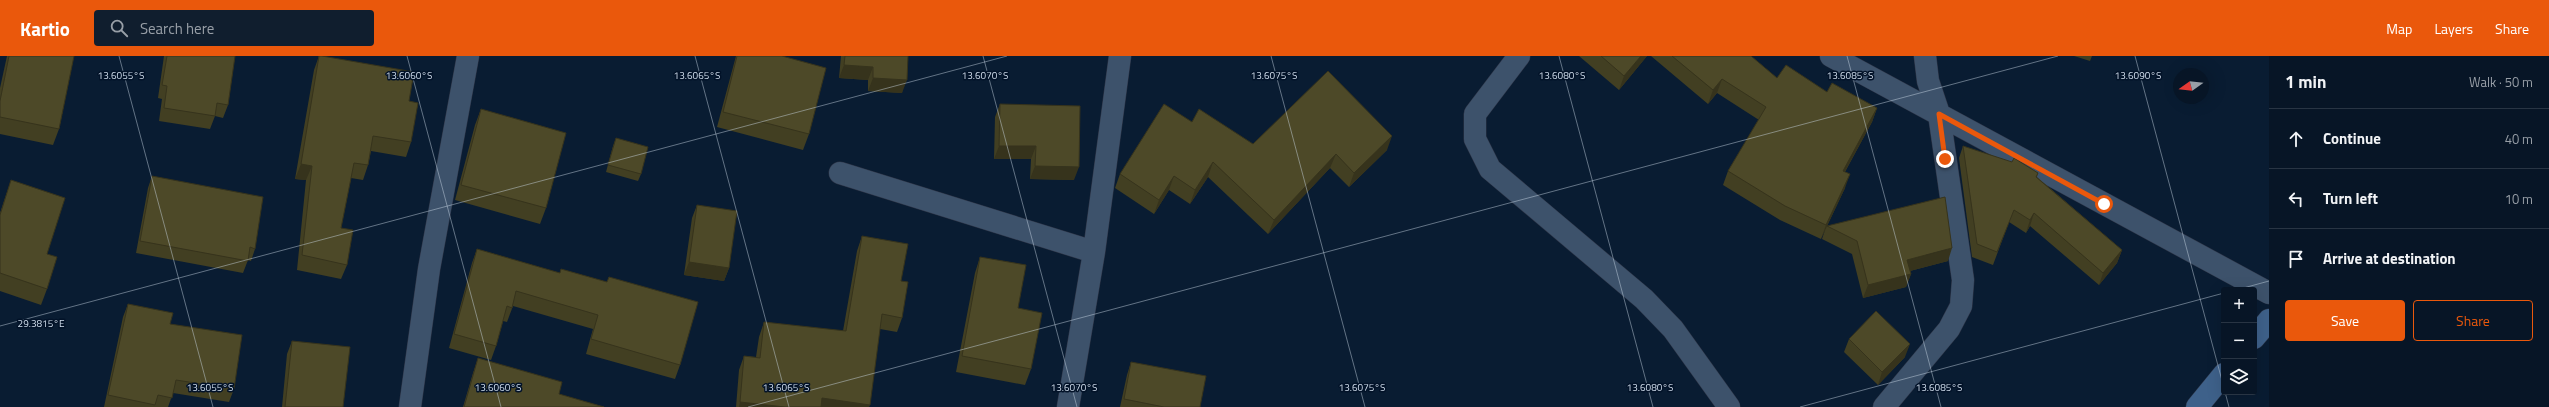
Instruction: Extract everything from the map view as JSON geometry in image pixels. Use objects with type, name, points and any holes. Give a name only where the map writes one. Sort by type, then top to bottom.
[{"type":"street","points":[[410,407],[429,269],[468,56]]},
{"type":"street","points":[[1068,407],[1094,252],[1120,56]]},
{"type":"street","points":[[1519,56],[1475,114],[1475,140],[1490,169],[1644,300],[1673,329],[1729,407]]},
{"type":"street","points":[[1831,56],[2269,293]]},
{"type":"street","points":[[1884,407],[1950,329],[1961,306],[1964,280],[1939,114],[1928,81],[1925,56]]},
{"type":"street","points":[[840,173],[1094,252]]},
{"type":"street","points":[[2257,334],[2269,320]]},
{"type":"street","points":[[2197,407],[2221,378]]},
{"type":"building","points":[[9,56],[74,56],[59,129],[0,117],[0,101]]},
{"type":"building","points":[[167,56],[235,56],[228,105],[217,103],[215,116],[164,108],[167,86],[162,85]]},
{"type":"building","points":[[319,56],[414,72],[409,101],[418,103],[411,142],[373,136],[368,165],[354,163],[341,228],[353,230],[347,265],[302,255],[312,166],[301,164]]},
{"type":"building","points":[[737,56],[782,56],[826,68],[809,134],[723,112]]},
{"type":"building","points":[[845,56],[908,56],[907,80],[873,78],[873,67],[844,65]]},
{"type":"building","points":[[1601,56],[1641,56],[1624,76]]},
{"type":"building","points":[[1672,56],[1751,56],[1777,78],[1786,65],[1827,92],[1832,83],[1877,108],[1843,171],[1850,174],[1826,225],[1785,206],[1728,171],[1766,107],[1722,79],[1713,90]]},
{"type":"building","points":[[1328,71],[1392,136],[1354,173],[1336,154],[1274,220],[1213,162],[1195,190],[1174,176],[1159,200],[1120,174],[1164,104],[1192,122],[1199,109],[1253,144]]},
{"type":"building","points":[[1000,104],[1080,106],[1079,167],[1035,166],[1036,146],[999,146]]},
{"type":"building","points":[[481,109],[566,133],[546,208],[461,185]]},
{"type":"building","points":[[616,138],[648,147],[641,174],[608,165]]},
{"type":"building","points":[[1963,146],[2012,162],[2014,158],[2038,173],[2036,177],[2122,250],[2103,273],[2034,213],[2030,220],[2014,210],[1997,252],[1977,244]]},
{"type":"building","points":[[152,176],[263,197],[255,249],[250,247],[248,261],[140,241]]},
{"type":"building","points":[[11,180],[65,198],[47,254],[57,257],[47,289],[0,273],[0,215]]},
{"type":"building","points":[[1945,197],[1952,248],[1907,260],[1911,274],[1868,285],[1857,241],[1827,226]]},
{"type":"building","points":[[697,205],[737,211],[729,268],[689,262]]},
{"type":"building","points":[[862,236],[908,244],[901,281],[908,282],[902,318],[882,314],[870,405],[822,398],[821,407],[785,407],[740,402],[744,356],[760,358],[764,322],[846,331]]},
{"type":"building","points":[[477,249],[560,273],[561,269],[607,282],[609,277],[698,302],[680,365],[591,339],[598,315],[516,291],[512,308],[507,306],[496,346],[454,334]]},
{"type":"building","points":[[980,257],[1026,265],[1018,308],[1042,313],[1031,369],[962,356]]},
{"type":"building","points":[[128,304],[173,313],[170,324],[242,335],[234,389],[176,380],[172,398],[158,395],[155,405],[108,395]]},
{"type":"building","points":[[1876,311],[1910,344],[1882,372],[1849,339]]},
{"type":"building","points":[[292,341],[350,347],[343,407],[285,407]]},
{"type":"building","points":[[478,358],[562,382],[559,394],[604,407],[464,407]]},
{"type":"building","points":[[1131,362],[1206,376],[1200,407],[1164,407],[1124,399]]},
{"type":"route","points":[[1945,159],[1939,114],[2104,204]]}]
